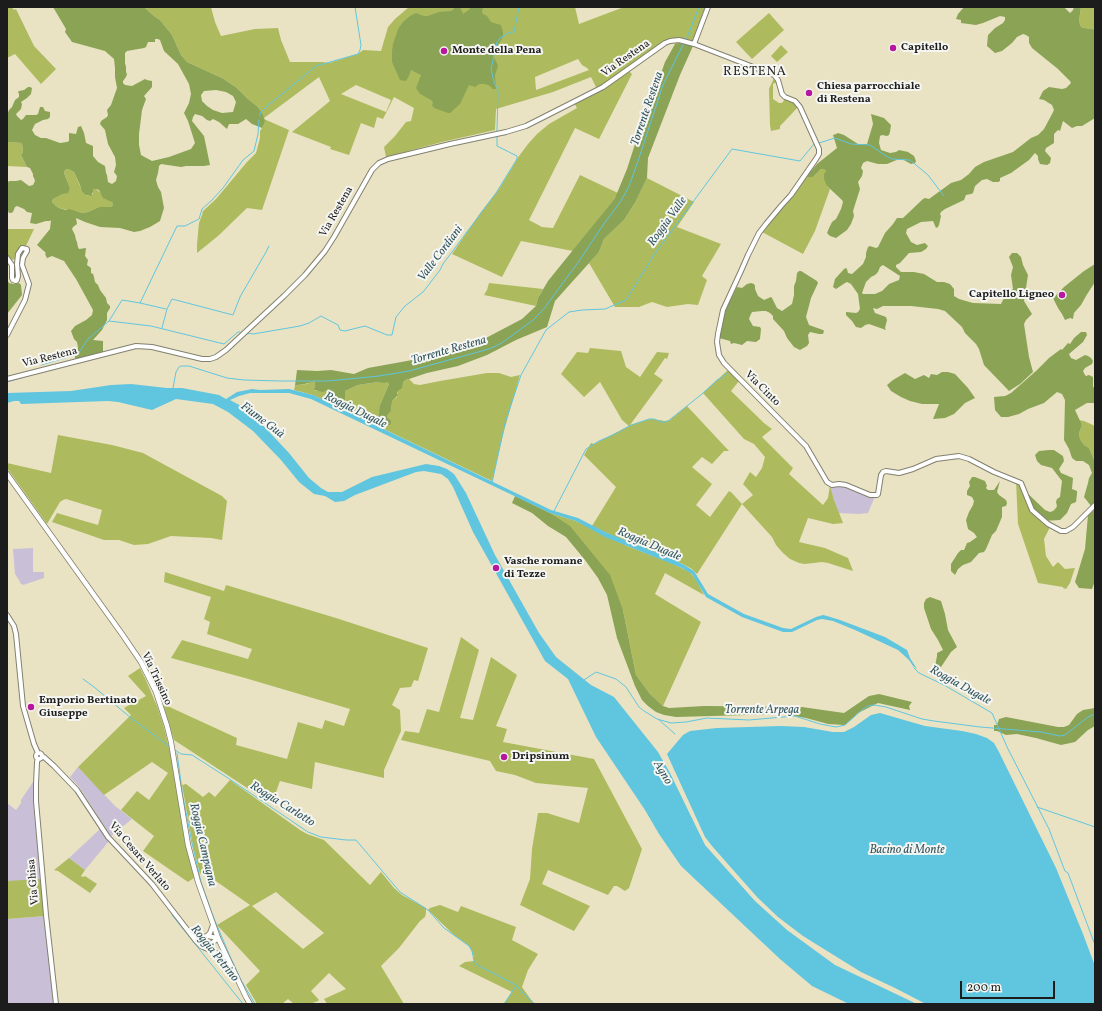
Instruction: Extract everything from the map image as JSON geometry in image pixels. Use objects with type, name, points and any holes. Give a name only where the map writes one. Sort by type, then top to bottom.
[{"type":"main road","name":"Via Trissino","points":[[7,474],[122,634],[141,662],[156,692],[171,742],[188,845],[198,882],[213,925]]},
{"type":"main road","points":[[213,925],[227,958],[250,1004]]},
{"type":"street","points":[[692,43],[708,7]]},
{"type":"street","name":"Via Restena","points":[[7,379],[136,346],[152,347],[202,359],[216,357],[232,345],[305,275],[334,237],[372,170],[380,163],[394,158],[526,126],[603,86],[670,41],[679,40],[692,43],[712,51]]},
{"type":"street","name":"Via Cinto","points":[[712,51],[776,77],[780,84],[782,94],[785,97],[795,101],[800,107],[819,149],[819,154],[816,159],[791,195],[777,210],[759,234],[725,304],[717,338],[719,355],[724,364],[806,446],[827,482],[831,484],[842,484],[870,495],[877,495],[883,472],[899,473],[913,469],[936,459],[959,456],[965,457],[994,472],[1021,483],[1032,510],[1048,524],[1061,531],[1066,531],[1073,527],[1095,505]]},
{"type":"street","points":[[7,258],[12,265],[12,278],[16,281],[18,280],[16,264],[18,254],[22,248],[27,249],[23,258],[22,266],[29,284],[25,300],[7,335]]},
{"type":"street","points":[[7,615],[14,626],[16,634],[22,706],[38,753],[36,756],[40,758]]},
{"type":"street","name":"Via Cesare Verlato","points":[[40,758],[44,757],[77,790],[108,837],[144,874],[196,941],[202,946],[227,958]]},
{"type":"street","name":"Via Ghisa","points":[[40,758],[37,762],[36,801],[56,1004]]},
{"type":"street","points":[[207,936],[213,925]]},
{"type":"street","points":[[192,935],[200,938],[207,936],[218,938]]},
{"type":"street","points":[[202,946],[208,946],[218,938]]},
{"type":"shaded area","points":[[841,482],[871,494],[876,494],[868,513],[838,513],[830,485]]},
{"type":"shaded area","points":[[33,548],[33,572],[44,572],[44,578],[23,585],[15,574],[13,549]]},
{"type":"shaded area","points":[[78,767],[115,806],[132,819],[111,836],[80,788],[70,777]]},
{"type":"shaded area","points":[[33,782],[40,879],[7,882],[7,803],[16,810]]},
{"type":"shaded area","points":[[100,829],[109,841],[85,870],[69,858]]},
{"type":"shaded area","points":[[45,916],[55,1004],[7,1004],[7,919]]},
{"type":"green space","points":[[7,7],[12,7],[14,10],[16,9],[34,46],[56,69],[41,84],[15,54],[7,58]]},
{"type":"green space","points":[[53,7],[144,7],[160,20],[172,35],[181,55],[187,62],[222,78],[237,88],[258,107],[265,121],[262,128],[252,124],[246,119],[238,124],[229,124],[227,129],[213,119],[210,121],[195,114],[192,121],[204,136],[210,165],[181,167],[161,164],[159,166],[156,180],[161,192],[164,208],[160,221],[150,227],[134,232],[120,228],[100,227],[76,218],[77,224],[72,229],[78,247],[79,249],[86,248],[85,256],[88,260],[87,265],[91,268],[91,273],[93,274],[95,282],[106,298],[110,308],[107,313],[107,320],[102,330],[93,340],[103,341],[103,352],[75,360],[75,355],[78,348],[77,342],[71,331],[75,326],[92,315],[93,310],[64,261],[52,256],[45,259],[47,258],[46,253],[37,245],[50,229],[51,220],[36,224],[30,223],[32,213],[27,212],[17,206],[13,212],[9,213],[7,183],[9,181],[21,180],[29,186],[33,185],[35,181],[30,168],[27,167],[21,155],[23,152],[22,143],[7,142],[7,115],[15,100],[19,97],[18,92],[28,87],[32,88],[31,94],[21,102],[21,109],[16,114],[17,116],[21,120],[26,115],[36,115],[38,114],[40,107],[43,107],[45,111],[50,112],[50,117],[35,124],[32,130],[35,135],[41,138],[46,138],[60,143],[69,141],[69,133],[76,134],[78,127],[81,126],[86,143],[93,146],[93,156],[98,162],[105,166],[108,182],[112,184],[116,181],[117,176],[114,172],[116,165],[115,157],[108,144],[105,130],[100,124],[101,121],[108,115],[107,110],[111,105],[117,88],[114,59],[105,51],[72,42],[65,32],[66,29]],"holes":[[[155,39],[160,40],[164,51],[178,64],[189,84],[191,94],[189,103],[184,113],[195,143],[191,149],[152,161],[141,155],[139,145],[142,110],[146,99],[144,96],[152,87],[152,81],[145,79],[132,86],[125,85],[123,81],[127,74],[125,53],[127,51],[144,48],[148,42],[155,42]],[[216,90],[226,92],[233,96],[236,102],[233,112],[222,113],[207,106],[202,101],[201,95],[204,91]],[[68,169],[74,172],[82,192],[86,195],[91,196],[93,189],[99,190],[103,198],[112,202],[113,205],[111,207],[99,207],[82,213],[69,209],[66,210],[56,206],[52,202],[53,199],[62,194],[68,193],[70,188],[64,173],[65,170]]]},
{"type":"green space","points":[[144,7],[211,7],[221,36],[255,29],[278,28],[290,62],[329,63],[358,54],[363,50],[381,51],[388,27],[409,7],[575,7],[579,24],[624,7],[709,7],[693,46],[679,43],[675,44],[673,42],[629,71],[632,74],[599,139],[575,128],[529,220],[542,227],[553,228],[580,175],[618,193],[615,198],[573,251],[521,241],[502,277],[452,254],[499,189],[528,144],[549,124],[577,108],[574,103],[598,91],[591,77],[553,92],[496,109],[495,130],[386,157],[384,147],[406,122],[411,121],[414,108],[394,97],[383,119],[377,117],[374,128],[361,123],[349,155],[330,149],[331,147],[292,132],[330,101],[319,77],[264,118],[258,107],[237,88],[222,78],[187,62],[181,55],[172,35],[160,20]],"holes":[[[578,59],[582,65],[589,70],[536,90],[535,77]],[[356,85],[391,100],[386,112],[341,94]]]},
{"type":"green space","points":[[455,7],[460,7],[463,14],[470,9],[469,7],[483,7],[483,14],[487,16],[491,22],[501,25],[503,37],[494,50],[494,57],[498,66],[495,75],[496,89],[493,89],[485,84],[479,84],[475,87],[469,85],[460,104],[448,113],[434,108],[431,100],[420,94],[416,88],[421,75],[411,70],[406,81],[400,80],[392,62],[392,51],[398,29],[410,16],[416,13],[428,16],[439,12],[451,11]]},
{"type":"green space","points":[[964,7],[1064,7],[1070,13],[1074,7],[1081,7],[1079,21],[1081,27],[1093,29],[1095,31],[1095,118],[1082,126],[1072,128],[1063,121],[1060,131],[1058,130],[1054,134],[1054,143],[1046,148],[1045,151],[1051,158],[1050,163],[1047,165],[1040,164],[1038,156],[1035,153],[1029,160],[1011,173],[1000,178],[1000,181],[993,182],[987,179],[982,180],[975,186],[973,193],[966,195],[964,200],[941,212],[938,227],[936,228],[933,221],[921,222],[907,229],[906,233],[911,242],[917,245],[925,243],[928,246],[921,252],[909,253],[900,263],[896,265],[901,272],[924,274],[937,282],[950,284],[954,289],[954,296],[959,299],[973,303],[1001,304],[1005,296],[1013,289],[1011,275],[1013,267],[1009,257],[1012,253],[1017,253],[1021,257],[1028,275],[1024,301],[1032,314],[1024,324],[1033,372],[1020,384],[1009,391],[984,365],[976,344],[965,333],[962,327],[945,311],[911,306],[883,306],[877,309],[873,308],[875,313],[886,317],[886,330],[869,324],[861,328],[856,327],[846,315],[846,312],[856,313],[860,309],[858,294],[851,284],[847,282],[836,289],[833,287],[835,279],[844,269],[846,268],[848,273],[852,274],[863,264],[868,247],[878,247],[885,233],[897,218],[903,218],[923,199],[929,199],[951,183],[961,180],[975,167],[984,162],[1013,152],[1031,138],[1038,135],[1044,129],[1054,110],[1052,105],[1039,99],[1043,91],[1049,87],[1062,89],[1066,88],[1071,83],[1058,69],[1032,48],[1029,43],[1029,37],[1026,35],[1023,34],[1017,37],[1002,51],[995,53],[987,46],[988,35],[1003,23],[1005,17],[1000,16],[976,25],[961,23],[961,20],[956,19]],"holes":[[[883,265],[900,276],[899,280],[889,284],[882,291],[875,294],[862,293],[866,282],[875,275]]]},
{"type":"green space","points":[[1081,7],[1095,7],[1095,31],[1093,29],[1081,27],[1079,21]]},
{"type":"green space","points":[[769,13],[784,30],[752,59],[736,42]]},
{"type":"green space","points":[[679,43],[693,46],[680,75],[648,158],[647,178],[636,201],[624,220],[604,239],[599,252],[555,301],[547,327],[516,340],[487,355],[458,366],[407,379],[403,382],[402,388],[398,391],[398,395],[393,400],[391,411],[387,415],[387,417],[391,420],[390,425],[387,425],[384,421],[378,421],[380,405],[389,384],[387,382],[358,385],[345,391],[345,399],[343,401],[332,396],[328,390],[323,392],[314,390],[314,381],[295,386],[297,370],[331,370],[354,374],[368,368],[447,353],[484,339],[522,319],[536,306],[538,298],[548,281],[615,198],[627,169],[654,85],[659,79],[665,62],[675,44]]},
{"type":"green space","points":[[781,45],[788,52],[777,62],[771,56]]},
{"type":"green space","points":[[774,78],[777,82],[773,84],[773,99],[779,103],[782,103],[785,99],[793,102],[798,107],[780,126],[780,129],[771,131],[769,89]]},
{"type":"green space","points":[[871,114],[884,118],[891,125],[889,135],[880,136],[879,143],[881,150],[890,153],[899,150],[908,152],[914,156],[916,161],[915,163],[911,164],[902,159],[887,164],[878,164],[867,161],[863,163],[861,168],[863,171],[862,176],[858,182],[860,189],[853,211],[854,216],[847,230],[836,238],[827,233],[832,222],[836,219],[843,202],[827,186],[824,179],[824,174],[826,171],[824,169],[821,169],[813,177],[806,177],[817,164],[837,148],[833,135],[838,133],[858,144],[867,144],[873,124]]},
{"type":"green space","points":[[264,119],[289,130],[262,210],[247,208],[218,236],[197,253],[199,223],[203,211],[216,199],[256,153]]},
{"type":"green space","points":[[7,142],[22,143],[23,152],[21,155],[27,167],[7,166]]},
{"type":"green space","points":[[824,168],[826,171],[827,186],[830,189],[815,231],[803,254],[762,232],[792,197],[806,177],[813,177]]},
{"type":"green space","points":[[68,169],[74,172],[82,192],[88,196],[93,194],[93,189],[96,189],[112,202],[113,205],[111,207],[99,207],[82,213],[56,206],[52,202],[53,199],[70,188],[64,173],[65,170]]},
{"type":"green space","points":[[647,178],[694,202],[677,227],[721,244],[702,276],[707,280],[698,305],[688,304],[667,307],[652,302],[639,307],[615,307],[589,263],[599,252],[604,239],[624,220],[636,201]]},
{"type":"green space","points":[[7,229],[34,229],[25,248],[20,248],[15,259],[11,260],[7,256]]},
{"type":"green space","points":[[1095,264],[1095,282],[1081,305],[1074,313],[1073,319],[1070,318],[1065,320],[1053,298],[1064,287]]},
{"type":"green space","points":[[799,271],[818,283],[811,298],[806,317],[809,325],[823,330],[823,334],[810,332],[808,335],[809,343],[800,350],[794,347],[784,331],[773,319],[773,316],[766,311],[762,311],[752,312],[749,319],[753,326],[760,327],[761,329],[760,339],[756,342],[747,341],[742,345],[734,343],[731,344],[730,341],[719,338],[725,310],[737,287],[742,288],[747,284],[754,284],[758,296],[764,300],[771,297],[777,308],[782,311],[792,304],[794,286],[797,273]]},
{"type":"green space","points":[[7,279],[9,283],[19,283],[21,285],[22,295],[7,314]]},
{"type":"green space","points":[[489,283],[543,289],[536,306],[484,295]]},
{"type":"green space","points":[[1081,332],[1086,332],[1087,335],[1083,342],[1069,354],[1071,358],[1076,360],[1085,355],[1093,361],[1092,364],[1083,371],[1086,376],[1089,375],[1093,377],[1095,403],[1087,403],[1075,410],[1082,425],[1079,433],[1080,439],[1084,445],[1089,448],[1095,462],[1095,503],[1091,506],[1084,497],[1089,478],[1092,473],[1089,465],[1083,461],[1076,461],[1072,458],[1064,440],[1065,400],[1062,394],[1057,392],[1044,403],[1008,417],[1001,417],[995,410],[994,397],[1005,396],[1011,393],[1049,358],[1061,349],[1062,350],[1068,343],[1070,344]]},
{"type":"green space","points":[[590,348],[621,351],[626,367],[640,377],[657,352],[669,353],[667,359],[665,358],[654,374],[663,380],[630,425],[650,419],[665,421],[670,420],[687,406],[729,451],[724,451],[712,464],[702,457],[692,467],[712,484],[696,505],[710,517],[729,491],[742,504],[697,574],[692,569],[673,559],[628,543],[592,526],[616,487],[584,455],[591,443],[594,444],[629,426],[622,420],[600,382],[584,397],[561,374],[577,352],[588,353]]},
{"type":"green space","points":[[728,370],[739,381],[731,391],[772,429],[762,437],[793,468],[789,474],[823,505],[828,498],[830,485],[843,523],[833,524],[808,518],[799,542],[825,548],[848,558],[853,571],[828,563],[822,562],[805,564],[790,559],[776,545],[772,537],[742,504],[753,495],[743,484],[750,472],[756,477],[762,468],[765,457],[754,444],[744,439],[703,393]]},
{"type":"green space","points":[[942,372],[955,374],[975,398],[965,403],[954,414],[945,418],[933,419],[939,404],[922,404],[910,401],[891,391],[887,385],[905,373],[915,379],[924,375],[929,378],[931,374],[937,375]]},
{"type":"green space","points":[[487,373],[499,373],[511,377],[520,375],[492,481],[313,395],[294,390],[295,386],[297,385],[307,384],[314,381],[314,390],[328,390],[332,396],[341,401],[345,396],[345,391],[358,385],[387,382],[389,384],[380,405],[378,418],[391,423],[391,420],[387,417],[387,414],[391,411],[392,402],[397,397],[398,391],[403,382],[407,379],[414,384],[420,385]]},
{"type":"green space","points":[[1079,420],[1095,427],[1095,462],[1089,448],[1084,445],[1080,439],[1079,433],[1082,425]]},
{"type":"green space","points":[[58,435],[112,445],[143,453],[222,496],[227,501],[222,540],[171,536],[148,544],[134,545],[119,540],[104,540],[52,522],[57,513],[98,525],[102,510],[66,499],[60,502],[47,524],[7,468],[7,463],[51,473]]},
{"type":"green space","points":[[1054,450],[1063,456],[1064,461],[1059,469],[1061,473],[1073,478],[1072,489],[1077,491],[1077,494],[1076,502],[1071,504],[1067,513],[1060,520],[1043,521],[1032,511],[1023,489],[1045,510],[1050,512],[1056,508],[1057,499],[1060,497],[1062,481],[1052,468],[1041,465],[1037,461],[1035,455],[1039,451]]},
{"type":"green space","points":[[972,477],[985,481],[987,486],[986,488],[988,490],[994,490],[1000,481],[997,492],[1006,500],[1007,503],[1006,506],[1002,507],[1002,517],[984,552],[979,553],[971,562],[963,565],[958,569],[955,575],[951,571],[951,564],[958,553],[961,550],[964,550],[967,543],[977,537],[968,529],[966,520],[974,501],[972,497],[967,495],[967,491],[970,486],[969,482]]},
{"type":"green space","points":[[1016,481],[1021,484],[1032,511],[1050,527],[1044,539],[1046,556],[1053,567],[1058,562],[1065,569],[1075,568],[1070,583],[1066,589],[1063,587],[1038,583],[1018,524]]},
{"type":"green space","points":[[515,496],[550,513],[570,526],[610,575],[623,610],[636,675],[650,694],[663,706],[669,708],[704,706],[802,707],[844,713],[869,696],[879,694],[912,702],[909,706],[910,710],[878,703],[858,713],[845,725],[828,724],[783,714],[676,717],[656,712],[642,700],[635,686],[617,638],[607,595],[598,578],[566,537],[548,526],[532,513],[512,503]]},
{"type":"green space","points":[[1095,509],[1095,581],[1092,589],[1079,588],[1075,582],[1085,549],[1088,515]]},
{"type":"green space","points":[[550,513],[576,521],[627,546],[671,563],[690,572],[697,581],[704,595],[665,573],[655,594],[701,622],[663,706],[650,694],[636,675],[623,610]]},
{"type":"green space","points":[[165,572],[224,591],[226,585],[336,618],[428,648],[418,681],[414,680],[411,687],[400,688],[392,705],[400,710],[401,731],[384,770],[384,778],[315,762],[312,789],[280,781],[276,792],[267,801],[174,740],[163,704],[237,738],[236,745],[287,759],[298,722],[322,729],[325,720],[344,726],[350,709],[171,658],[182,640],[248,659],[252,649],[207,634],[210,622],[204,619],[211,597],[164,582]]},
{"type":"green space","points":[[930,597],[941,601],[948,630],[957,647],[951,652],[935,673],[937,653],[943,650],[931,629],[924,608],[926,599]]},
{"type":"green space","points":[[461,637],[479,650],[460,718],[473,720],[491,657],[517,675],[496,726],[507,729],[503,742],[594,759],[642,849],[629,888],[625,891],[617,886],[614,886],[608,895],[548,870],[542,884],[590,906],[574,931],[520,905],[530,879],[532,849],[538,813],[547,813],[579,823],[588,788],[536,783],[515,775],[496,771],[490,761],[401,740],[405,731],[419,733],[427,709],[439,712]]},
{"type":"green space","points":[[140,668],[157,706],[172,759],[194,878],[188,882],[143,851],[154,836],[121,810],[137,791],[149,800],[168,773],[152,762],[104,795],[78,767],[131,715],[124,708],[146,696],[128,676]]},
{"type":"green space","points":[[1095,708],[1095,726],[1088,730],[1075,742],[1061,745],[1017,734],[1006,735],[994,731],[994,725],[997,725],[999,719],[1006,717],[1064,727],[1069,725],[1077,714],[1083,710]]},
{"type":"green space","points":[[230,780],[300,830],[324,840],[370,885],[381,872],[402,895],[426,908],[425,917],[420,921],[399,948],[381,966],[404,1004],[327,1004],[324,999],[346,989],[329,973],[311,991],[319,1000],[318,1001],[310,1004],[294,1004],[288,999],[282,1004],[257,1004],[246,985],[260,971],[217,925],[250,905],[203,872],[200,874],[193,846],[182,785],[186,784],[203,797],[209,792],[215,797]],"holes":[[[276,892],[324,933],[303,949],[252,906]]]},
{"type":"green space","points":[[69,858],[85,870],[81,876],[85,876],[97,884],[90,893],[58,871],[54,870]]},
{"type":"green space","points":[[40,879],[45,916],[7,919],[7,881]]},
{"type":"green space","points":[[440,905],[458,912],[461,906],[516,927],[512,940],[538,954],[528,970],[522,987],[534,1004],[504,1004],[512,992],[459,966],[465,962],[474,961],[474,957],[468,945],[454,935],[428,910]]},
{"type":"water","name":"Agno","points":[[131,384],[182,388],[219,395],[226,399],[237,392],[252,389],[289,389],[313,395],[551,510],[578,518],[607,533],[673,559],[694,571],[708,594],[744,614],[783,628],[791,629],[823,615],[885,637],[907,650],[917,669],[898,650],[833,621],[822,619],[817,620],[792,632],[783,632],[742,617],[706,597],[692,574],[682,568],[605,537],[576,521],[550,513],[311,399],[289,393],[250,393],[230,400],[243,407],[257,419],[289,453],[309,478],[328,492],[342,492],[372,477],[426,464],[439,466],[454,474],[466,493],[495,555],[539,633],[556,657],[591,685],[614,697],[658,752],[670,773],[705,845],[755,901],[787,930],[835,965],[917,1004],[849,1004],[812,986],[780,959],[681,866],[596,737],[568,679],[545,661],[473,532],[453,487],[448,479],[441,474],[424,471],[416,472],[355,495],[344,501],[335,502],[325,496],[314,494],[299,482],[281,460],[253,431],[228,412],[213,404],[176,399],[152,410],[108,401],[21,404],[19,401],[14,401],[7,403],[7,393],[71,391],[111,385]]},
{"type":"water","name":"Bacino di Monte","points":[[880,713],[925,726],[976,734],[987,738],[994,743],[1056,868],[1083,934],[1095,966],[1095,1004],[926,1004],[861,972],[803,936],[778,917],[758,898],[705,837],[667,754],[683,735],[690,731],[717,728],[781,726],[844,732],[871,715]]},
{"type":"waterway","points":[[260,116],[260,113],[265,108],[316,66],[358,54],[361,45],[355,7]]},
{"type":"waterway","name":"Valle Cordiani","points":[[497,131],[498,91],[491,69],[497,42],[508,33],[514,32],[519,7]]},
{"type":"waterway","name":"Torrente Restena","points":[[686,40],[699,7]]},
{"type":"waterway","name":"Torrente Restena","points":[[173,388],[176,372],[181,366],[189,366],[227,378],[244,380],[328,381],[379,376],[409,371],[489,349],[506,340],[533,320],[543,310],[621,201],[629,186],[663,85],[684,43]]},
{"type":"waterway","points":[[109,321],[122,300],[140,303],[177,226],[185,226],[199,219],[202,209],[223,188],[243,160],[254,151],[258,134],[259,120]]},
{"type":"waterway","name":"Valle Cordiani","points":[[247,333],[253,334],[300,326],[321,316],[338,325],[340,330],[345,331],[365,326],[387,335],[392,335],[396,317],[405,306],[427,287],[496,193],[517,159],[517,156],[497,146],[497,136]]},
{"type":"waterway","name":"Roggia Valle","points":[[819,143],[835,138],[851,144],[870,145],[892,159],[910,160],[928,175],[944,196]]},
{"type":"waterway","name":"Roggia Valle","points":[[492,483],[505,423],[521,375],[546,330],[569,312],[605,309],[626,300],[656,252],[732,149],[800,161],[814,144],[816,144]]},
{"type":"waterway","points":[[162,328],[167,309],[172,299],[233,315],[240,297],[269,246]]},
{"type":"waterway","points":[[140,303],[166,309]]},
{"type":"waterway","name":"Valle Cordiani","points":[[41,365],[78,354],[88,339],[109,321],[151,326],[224,344],[240,332]]},
{"type":"waterway","points":[[554,511],[586,449],[629,426],[649,419],[654,419],[661,422],[668,421],[728,372]]},
{"type":"waterway","name":"Valle Cordiani","points":[[7,382],[24,377]]},
{"type":"waterway","name":"Roggia Dugale","points":[[914,668],[919,673],[944,685],[992,713],[1008,749],[1049,829],[1065,871],[1068,873],[1095,945]]},
{"type":"waterway","name":"Torrente Arpega","points":[[584,680],[596,672],[616,679],[626,687],[639,707],[657,719],[671,723],[707,718],[749,720],[795,716],[820,724],[836,727],[845,725],[863,709],[874,705],[886,707],[922,719],[980,727],[1041,732],[1060,736],[1065,735],[1088,717],[1095,714]]},
{"type":"waterway","name":"Roggia Carlotto","points":[[83,679],[170,747]]},
{"type":"waterway","points":[[658,719],[675,734]]},
{"type":"waterway","name":"Roggia Carlotto","points":[[175,750],[181,754],[192,755],[308,832],[321,837],[356,840],[400,892],[428,910],[444,928],[469,946],[472,951],[474,961],[477,965],[516,985],[535,1004]]},
{"type":"waterway","name":"Roggia Campagna","points":[[177,753],[183,797],[201,882],[229,954],[241,980],[255,1004]]},
{"type":"waterway","points":[[1037,807],[1095,827]]},
{"type":"waterway","name":"Roggia Petrino","points":[[172,915],[243,1004]]},
{"type":"waterway","name":"Roggia Campagna","points":[[504,1004],[516,986]]},
{"type":"place","name":"Capitello","points":[[893,48]]},
{"type":"place","name":"Monte della Pena","points":[[444,51]]},
{"type":"place","name":"Chiesa parrocchiale di Restena","points":[[809,93]]},
{"type":"place","name":"Capitello Ligneo","points":[[1062,295]]},
{"type":"place","name":"Vasche romane di Tezze","points":[[496,568]]},
{"type":"place","name":"Emporio Bertinato Giuseppe","points":[[31,707]]},
{"type":"place","name":"Dripsinum","points":[[504,757]]},
{"type":"district","name":"RESTENA","points":[[755,73]]},
{"type":"water label","name":"Fiume Guà","points":[[262,421]]}]
